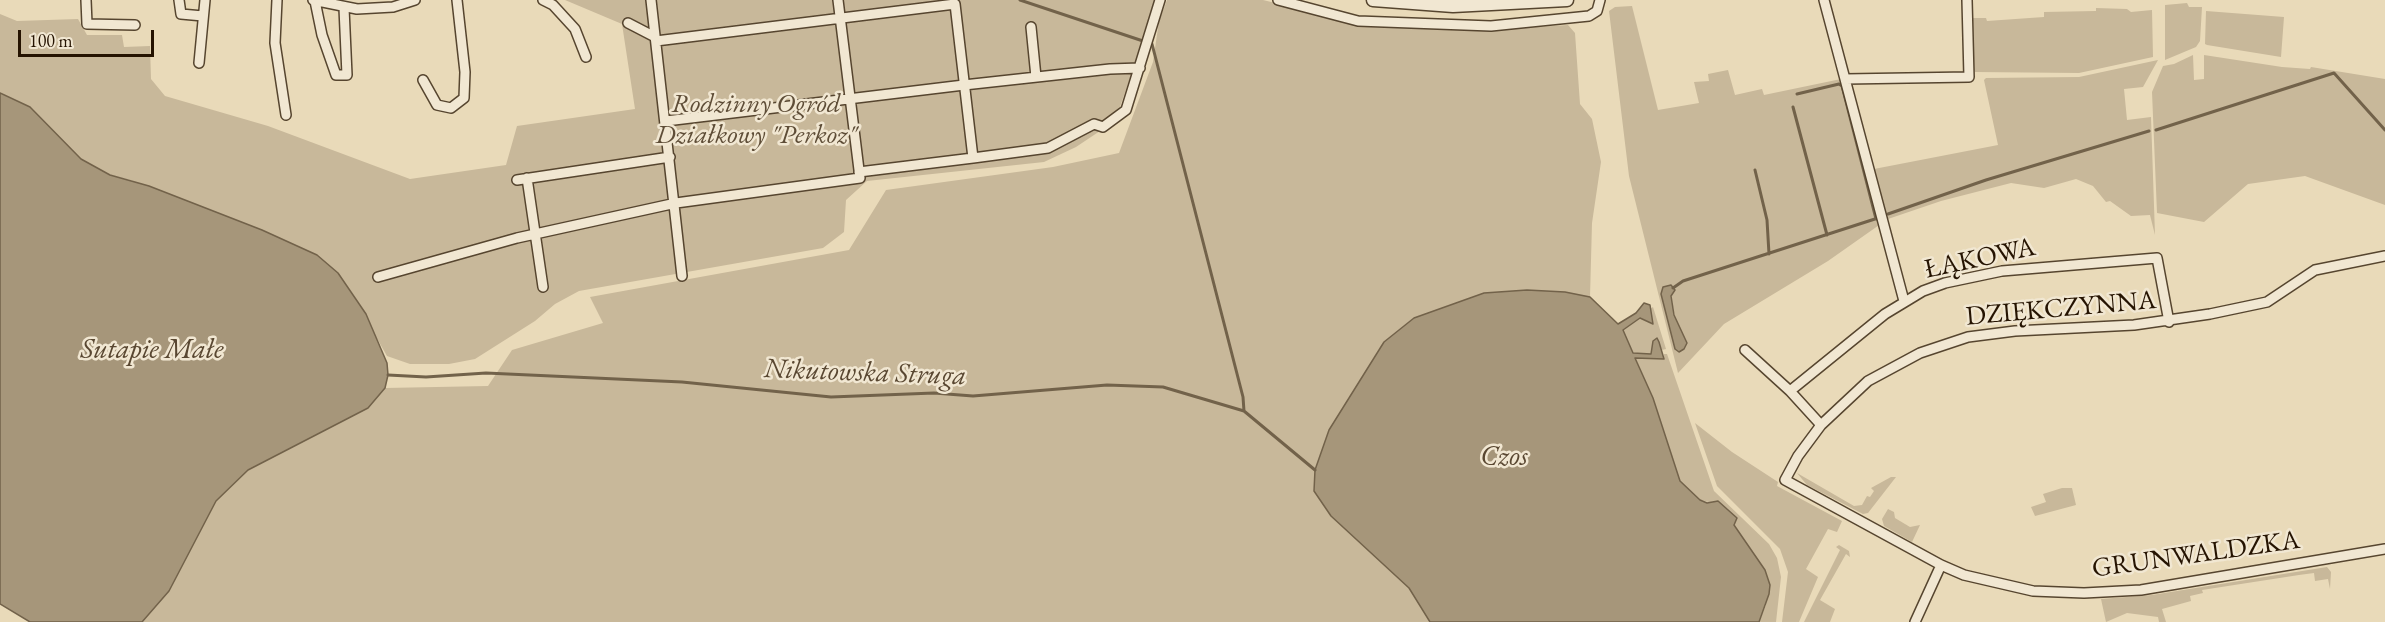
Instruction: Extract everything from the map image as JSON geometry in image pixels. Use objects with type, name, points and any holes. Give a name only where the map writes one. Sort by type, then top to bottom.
[{"type":"street","points":[[86,0],[87,24],[135,25]]},
{"type":"street","points":[[179,0],[181,14],[203,16]]},
{"type":"street","points":[[199,63],[205,0]]},
{"type":"street","points":[[277,0],[275,43],[286,115]]},
{"type":"street","points":[[344,8],[347,75],[336,75],[322,35],[314,0],[344,8],[386,8],[415,0]]},
{"type":"street","points":[[423,80],[437,105],[451,108],[464,98],[465,72],[457,0]]},
{"type":"street","points":[[543,0],[553,5],[575,29],[586,57]]},
{"type":"street","points":[[651,0],[676,203],[682,276]]},
{"type":"street","points":[[378,277],[453,254],[676,203],[860,178],[838,0]]},
{"type":"street","points":[[1278,0],[1358,21],[1491,26],[1588,16],[1597,11],[1600,0]]},
{"type":"street","points":[[1373,0],[1431,6],[1567,0]]},
{"type":"street","points":[[1824,0],[1904,301]]},
{"type":"street","points":[[1846,79],[1969,77],[1967,0]]},
{"type":"street","points":[[859,172],[1038,151],[1094,124],[1103,127],[1126,110],[1158,1]]},
{"type":"street","points":[[628,23],[656,39],[840,19],[910,4],[955,4],[973,158]]},
{"type":"street","points":[[1031,27],[1036,77]]},
{"type":"street","points":[[666,121],[964,85],[1140,68]]},
{"type":"street","points":[[517,180],[670,157]]},
{"type":"street","points":[[527,178],[543,287]]},
{"type":"street","name":"DZIĘKCZYNNA","points":[[1785,480],[1798,456],[1821,425],[1868,381],[1899,362],[1968,337],[2015,331],[2169,322],[2267,302],[2314,270],[2385,256]]},
{"type":"street","name":"ŁĄKOWA","points":[[1790,391],[1844,346],[1904,301],[1945,283],[2002,272],[2157,258],[2169,322]]},
{"type":"street","points":[[1745,350],[1790,391],[1821,425]]},
{"type":"street","name":"GRUNWALDZKA","points":[[1785,480],[1941,565],[1964,575],[2033,591],[2084,593],[2141,590],[2385,549]]},
{"type":"street","points":[[1915,622],[1941,565]]},
{"type":"green space","name":"Rodzinny Ogród Działkowy \"Perkoz\"","points":[[565,0],[1157,0],[1115,121],[1076,147],[1044,162],[867,181],[846,200],[844,232],[823,248],[579,291],[555,304],[535,321],[475,359],[449,364],[410,364],[387,356],[351,293],[262,230],[130,180],[110,175],[81,159],[30,107],[0,93],[0,14],[17,21],[78,19],[87,35],[122,35],[124,47],[150,46],[151,79],[165,96],[268,126],[410,179],[506,165],[517,126],[635,109],[622,24]]},
{"type":"green space","points":[[1167,0],[1263,0],[1361,24],[1488,30],[1568,25],[1575,33],[1580,104],[1592,119],[1601,162],[1592,223],[1590,297],[1564,292],[1384,342],[1329,430],[1331,516],[1409,588],[1430,622],[142,622],[169,591],[216,501],[248,470],[368,408],[385,388],[488,386],[512,350],[603,323],[590,297],[849,250],[886,190],[1053,167],[1119,153],[1153,62],[1159,21]]},
{"type":"green space","points":[[2187,3],[2189,7],[2202,7],[2200,41],[2196,47],[2165,60],[2165,5]]},
{"type":"green space","points":[[1632,6],[1658,110],[1699,103],[1694,82],[1709,81],[1708,74],[1728,70],[1735,95],[1762,89],[1764,95],[1841,79],[1882,223],[1828,261],[1724,324],[1678,373],[1629,176],[1609,11],[1615,7]],"holes":[[[1661,294],[1671,296],[1676,323],[1685,339],[1675,349]]]},
{"type":"green space","points":[[2096,8],[2127,9],[2131,12],[2152,10],[2153,57],[2079,73],[1975,72],[1972,68],[1971,18],[1986,18],[1987,21],[2044,17],[2044,12],[2096,11]]},
{"type":"green space","points":[[2206,11],[2284,17],[2281,57],[2205,44]]},
{"type":"green space","points":[[2193,55],[2194,80],[2204,79],[2204,55],[2282,67],[2310,69],[2311,67],[2385,79],[2385,205],[2305,176],[2248,184],[2204,222],[2157,213],[2152,92],[2163,66],[2174,64]]},
{"type":"green space","points":[[2158,60],[2143,87],[2124,89],[2127,120],[2151,117],[2155,235],[2150,215],[2131,216],[2110,201],[2106,202],[2093,186],[2076,179],[2044,188],[2011,183],[1941,201],[1888,219],[1874,169],[1998,145],[1984,80],[1986,78],[2079,77]]},
{"type":"green space","points":[[1653,307],[1666,349],[1662,350],[1655,339],[1651,354],[1633,353],[1623,330],[1641,317],[1653,324],[1650,309]]},
{"type":"green space","points":[[1664,354],[1667,354],[1714,491],[1769,544],[1777,558],[1781,577],[1776,622],[1759,622],[1766,605],[1746,542],[1734,525],[1735,521],[1713,503],[1700,500],[1690,493],[1680,481],[1653,398],[1635,357],[1648,359],[1664,357]]},
{"type":"green space","points":[[1695,423],[1732,452],[1778,482],[1777,486],[1842,521],[1837,532],[1828,529],[1806,569],[1818,577],[1799,622],[1782,622],[1788,572],[1780,549],[1717,486]]},
{"type":"green space","points":[[1797,473],[1854,506],[1862,505],[1867,496],[1870,497],[1874,491],[1871,488],[1891,477],[1896,477],[1868,513],[1863,514],[1807,485]]},
{"type":"green space","points":[[2062,488],[2072,488],[2076,505],[2035,516],[2031,507],[2046,502],[2043,494]]},
{"type":"green space","points":[[1888,509],[1894,512],[1895,518],[1910,527],[1920,525],[1912,542],[1884,526],[1882,519]]},
{"type":"green space","points":[[1839,545],[1849,551],[1850,557],[1846,554],[1820,600],[1835,609],[1830,622],[1804,622],[1840,550],[1836,547]]},
{"type":"green space","points":[[2327,567],[2331,572],[2330,589],[2328,579],[2315,581],[2314,573],[2202,590],[2203,593],[2190,596],[2191,601],[2162,609],[2166,622],[2159,622],[2158,617],[2127,613],[2106,622],[2101,599],[2152,595]]},
{"type":"water","name":"Sutapie Małe","points":[[0,93],[30,107],[81,159],[110,175],[149,186],[262,230],[317,255],[338,273],[366,314],[387,363],[388,375],[385,388],[368,408],[248,470],[216,501],[169,591],[142,622],[30,622],[0,604]]},
{"type":"water","points":[[1671,285],[1675,290],[1671,296],[1674,315],[1687,343],[1679,352],[1675,349],[1661,294],[1663,287]]},
{"type":"water","name":"Czos","points":[[1527,290],[1565,292],[1590,297],[1618,324],[1636,313],[1644,303],[1650,305],[1653,324],[1640,318],[1623,330],[1633,353],[1651,354],[1653,341],[1657,338],[1659,342],[1664,359],[1635,358],[1653,398],[1680,481],[1700,500],[1707,503],[1718,501],[1737,518],[1734,525],[1765,570],[1770,585],[1769,594],[1759,622],[1430,622],[1409,588],[1331,516],[1314,491],[1315,470],[1329,430],[1384,342],[1414,318],[1484,293]]},
{"type":"waterway","points":[[1020,0],[1152,44],[1243,397],[1244,411]]},
{"type":"waterway","points":[[2156,130],[2334,73],[2385,130]]},
{"type":"waterway","points":[[1797,94],[1839,84],[1842,86],[1876,219]]},
{"type":"waterway","points":[[1793,107],[1827,235]]},
{"type":"waterway","points":[[1888,214],[1986,180],[2149,131]]},
{"type":"waterway","points":[[1755,170],[1767,220],[1769,254]]},
{"type":"waterway","points":[[1673,288],[1683,281],[1878,218]]},
{"type":"waterway","name":"Nikutowska Struga","points":[[388,375],[426,377],[486,373],[682,382],[831,397],[934,393],[973,396],[1107,385],[1163,387],[1244,411],[1315,470]]}]
